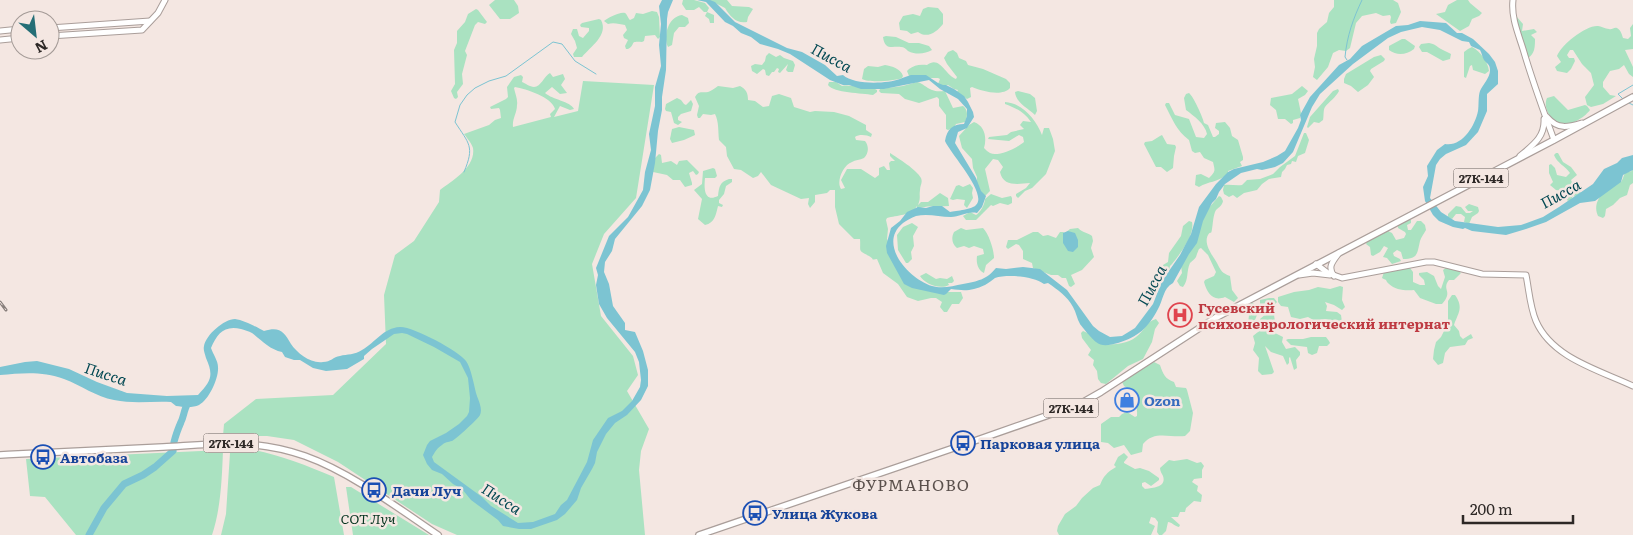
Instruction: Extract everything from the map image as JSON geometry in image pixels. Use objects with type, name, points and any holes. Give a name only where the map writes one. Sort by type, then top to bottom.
[{"type":"main road","name":"27К-144","points":[[699,535],[1070,408],[1108,387],[1215,318],[1633,97]]},
{"type":"main road","name":"27К-144","points":[[0,455],[230,443],[274,447],[305,456],[330,467],[391,503],[438,535]]},
{"type":"street","points":[[60,35],[142,30],[162,8],[165,0]]},
{"type":"street","points":[[1513,0],[1513,15],[1554,140]]},
{"type":"street","points":[[60,27],[150,21]]},
{"type":"street","points":[[1544,113],[1550,121],[1562,127],[1569,127],[1594,119]]},
{"type":"street","points":[[1515,160],[1538,141],[1544,126],[1544,113]]},
{"type":"street","points":[[1334,276],[1331,272],[1331,264],[1342,251]]},
{"type":"street","points":[[1291,277],[1314,273],[1347,277],[1426,262],[1482,274],[1501,276],[1526,275],[1536,320],[1547,340],[1566,356],[1633,386]]},
{"type":"street","points":[[1316,264],[1334,276]]},
{"type":"green space","points":[[495,0],[514,0],[518,6],[519,13],[510,19],[500,19],[489,5]]},
{"type":"green space","points":[[683,0],[705,3],[709,8],[707,12],[704,12],[699,7],[694,10],[686,10],[682,4]]},
{"type":"green space","points":[[708,0],[727,0],[732,6],[753,9],[747,22],[740,22],[731,16],[725,8]]},
{"type":"green space","points":[[1334,0],[1393,0],[1398,3],[1401,12],[1396,23],[1391,24],[1390,15],[1383,16],[1376,13],[1362,16],[1356,23],[1350,48],[1346,51],[1339,50],[1333,53],[1328,67],[1317,80],[1313,77],[1317,33],[1327,22],[1329,13],[1334,7]]},
{"type":"green space","points":[[1457,0],[1468,0],[1482,13],[1472,19],[1469,26],[1460,31],[1436,14],[1445,12],[1448,5]]},
{"type":"green space","points":[[928,7],[938,8],[943,14],[943,24],[938,30],[932,34],[925,35],[918,32],[911,34],[900,30],[899,23],[903,16],[913,14],[920,16],[923,9]]},
{"type":"green space","points":[[476,9],[487,22],[485,24],[478,22],[475,25],[465,51],[467,55],[462,74],[463,84],[457,92],[458,97],[456,99],[451,91],[455,84],[454,50],[457,43],[457,31],[465,22],[468,14]]},
{"type":"green space","points":[[652,11],[657,12],[659,17],[660,37],[658,39],[655,35],[645,36],[644,41],[634,42],[628,49],[625,46],[628,40],[623,35],[627,30],[625,25],[608,24],[604,21],[620,13],[626,14],[630,20],[634,18],[636,13],[643,14]]},
{"type":"green space","points":[[707,12],[714,15],[714,23],[710,23],[709,19],[705,16]]},
{"type":"green space","points":[[682,15],[688,18],[689,23],[685,27],[679,27],[674,33],[672,45],[668,47],[666,38],[670,23],[677,16]]},
{"type":"green space","points":[[1516,16],[1523,24],[1522,31],[1534,29],[1537,32],[1531,35],[1535,39],[1535,47],[1528,58],[1520,36]]},
{"type":"green space","points":[[599,19],[603,25],[601,36],[582,57],[574,57],[573,54],[577,48],[571,34],[573,29],[577,29],[579,36],[583,38],[589,31],[589,28],[581,27],[580,25]]},
{"type":"green space","points":[[1633,24],[1633,49],[1625,50],[1633,67],[1633,77],[1624,65],[1619,69],[1610,71],[1603,82],[1603,87],[1610,95],[1616,96],[1603,104],[1591,107],[1587,105],[1585,97],[1594,85],[1591,73],[1582,64],[1573,50],[1570,50],[1567,55],[1569,58],[1574,58],[1575,61],[1571,69],[1567,73],[1557,71],[1555,67],[1561,62],[1557,56],[1559,52],[1574,36],[1593,27],[1617,28],[1623,38],[1628,39],[1631,36],[1630,28]]},
{"type":"green space","points":[[883,37],[896,37],[909,43],[929,46],[932,50],[917,53],[902,47],[889,47],[884,41]]},
{"type":"green space","points":[[1402,39],[1415,46],[1414,49],[1402,54],[1389,50],[1389,46]]},
{"type":"green space","points":[[1429,43],[1451,54],[1450,59],[1443,61],[1427,52],[1422,52],[1419,47],[1421,44]]},
{"type":"green space","points":[[1472,47],[1484,58],[1489,71],[1485,74],[1473,70],[1472,65],[1466,78],[1464,77],[1464,52]]},
{"type":"green space","points":[[953,50],[968,65],[1006,79],[1010,83],[1010,88],[997,93],[972,87],[970,88],[971,97],[967,99],[957,92],[958,90],[948,85],[938,84],[940,79],[938,78],[909,76],[907,71],[909,69],[935,62],[956,79],[957,77],[944,58],[948,52]]},
{"type":"green space","points":[[769,53],[776,57],[780,55],[793,61],[795,65],[793,72],[786,70],[788,64],[780,73],[777,68],[769,76],[766,75],[763,69],[757,74],[752,71],[751,66],[755,64],[762,65]]},
{"type":"green space","points":[[1381,55],[1385,59],[1371,69],[1370,71],[1374,77],[1368,85],[1358,92],[1344,83],[1346,74],[1374,57]]},
{"type":"green space","points":[[885,65],[898,70],[903,76],[902,78],[882,81],[862,79],[864,69],[868,66],[878,67]]},
{"type":"green space","points":[[550,73],[553,77],[563,74],[565,79],[561,85],[567,93],[560,94],[552,87],[545,93],[569,104],[574,109],[570,110],[560,106],[554,117],[578,111],[583,81],[654,85],[636,198],[604,234],[592,264],[601,316],[633,356],[638,375],[627,391],[649,429],[641,451],[639,470],[645,535],[457,535],[432,524],[338,462],[294,440],[267,436],[223,436],[224,424],[256,399],[333,395],[386,344],[384,295],[395,255],[414,241],[439,202],[440,190],[457,178],[471,161],[473,148],[464,134],[489,125],[501,118],[499,108],[491,109],[490,107],[508,97],[507,87],[514,77],[521,75],[523,77],[522,82],[536,87]],"holes":[[[515,87],[538,94],[549,101],[555,109],[550,114],[551,117],[513,127],[517,103]]]},
{"type":"green space","points":[[829,82],[836,82],[842,86],[875,89],[877,92],[873,95],[836,90],[828,85]]},
{"type":"green space","points":[[917,82],[934,91],[945,91],[953,108],[963,106],[967,111],[965,122],[956,124],[949,130],[946,129],[946,115],[939,106],[939,99],[937,97],[919,103],[905,99],[899,94],[881,93],[879,91],[880,89]]},
{"type":"green space","points":[[718,86],[733,88],[740,86],[744,88],[748,95],[748,100],[755,101],[763,107],[769,106],[772,96],[779,94],[791,98],[794,107],[810,112],[834,112],[849,116],[866,125],[866,130],[872,134],[871,137],[859,135],[855,137],[856,140],[865,141],[868,152],[864,158],[853,161],[843,170],[839,182],[841,189],[845,188],[841,180],[847,169],[861,169],[875,178],[879,175],[879,168],[884,166],[887,170],[890,170],[889,163],[895,161],[890,156],[890,153],[912,168],[921,178],[922,183],[918,205],[921,202],[928,202],[940,193],[948,198],[949,206],[917,209],[917,206],[911,212],[887,218],[887,239],[900,267],[933,292],[961,292],[963,298],[959,304],[952,304],[947,312],[944,312],[940,307],[942,302],[936,298],[918,301],[907,297],[898,284],[883,273],[877,259],[873,260],[861,251],[860,239],[854,239],[839,224],[835,207],[835,190],[815,195],[815,202],[810,208],[808,204],[809,198],[801,199],[771,185],[761,172],[753,178],[741,170],[734,169],[727,156],[726,147],[719,140],[718,123],[715,114],[703,114],[700,118],[697,115],[699,106],[696,95],[700,92],[709,92]]},
{"type":"green space","points":[[1302,86],[1308,91],[1298,99],[1301,113],[1300,118],[1293,120],[1291,124],[1285,119],[1278,119],[1276,110],[1270,105],[1271,98],[1292,94]]},
{"type":"green space","points":[[1338,89],[1338,93],[1324,108],[1323,120],[1319,123],[1314,122],[1308,128],[1310,117],[1333,91]]},
{"type":"green space","points":[[1015,92],[1030,94],[1035,98],[1037,111],[1035,115],[1018,99]]},
{"type":"green space","points":[[1189,93],[1213,137],[1219,134],[1219,131],[1215,128],[1216,123],[1225,122],[1230,128],[1232,136],[1238,140],[1243,157],[1243,160],[1240,162],[1242,166],[1228,171],[1228,174],[1220,179],[1199,187],[1195,185],[1196,175],[1201,174],[1209,178],[1214,171],[1213,162],[1204,158],[1200,152],[1195,153],[1192,151],[1189,140],[1178,128],[1165,105],[1169,103],[1175,115],[1189,119],[1196,137],[1204,138],[1207,134],[1204,127],[1199,120],[1186,110],[1184,98]]},
{"type":"green space","points":[[1554,96],[1568,110],[1585,105],[1590,110],[1575,122],[1568,125],[1561,124],[1553,119],[1546,107],[1547,98]]},
{"type":"green space","points":[[677,98],[686,105],[691,100],[693,104],[691,111],[678,117],[678,120],[682,122],[678,125],[674,123],[671,112],[665,109],[666,104]]},
{"type":"green space","points":[[1005,102],[1018,105],[1028,113],[1042,135],[1044,128],[1049,128],[1055,151],[1046,174],[1032,188],[1025,191],[1018,198],[1016,194],[1030,183],[1012,183],[1004,180],[1000,172],[1003,167],[998,160],[993,159],[985,169],[990,191],[983,198],[977,185],[977,177],[972,159],[962,148],[959,136],[974,122],[983,129],[985,136],[984,148],[990,153],[1002,153],[1024,142],[1023,137],[1019,135],[1009,141],[988,139],[989,137],[1007,135],[1024,129],[1020,125],[1023,121],[1031,122],[1022,113],[1005,104]]},
{"type":"green space","points":[[679,127],[694,130],[695,135],[672,143],[670,139],[672,129]]},
{"type":"green space","points":[[1304,133],[1306,133],[1309,140],[1305,153],[1298,156],[1296,162],[1292,161],[1291,164],[1287,165],[1281,177],[1269,179],[1257,190],[1244,193],[1237,198],[1233,195],[1229,197],[1224,194],[1224,185],[1242,185],[1247,180],[1260,179],[1273,174],[1295,156]]},
{"type":"green space","points":[[1162,135],[1167,144],[1175,145],[1176,147],[1173,168],[1167,172],[1161,167],[1156,167],[1144,144]]},
{"type":"green space","points":[[1556,153],[1577,175],[1571,180],[1574,187],[1581,193],[1576,197],[1573,196],[1568,201],[1564,197],[1557,197],[1561,191],[1556,190],[1550,185],[1553,182],[1549,173],[1549,165],[1551,164],[1555,168],[1557,175],[1566,177],[1570,173],[1555,158],[1554,155]]},
{"type":"green space","points":[[659,154],[661,155],[662,163],[671,161],[677,165],[679,161],[687,160],[699,172],[696,175],[693,171],[689,173],[692,185],[685,187],[680,180],[673,180],[667,175],[653,172],[654,159]]},
{"type":"green space","points":[[1633,166],[1633,183],[1630,185],[1627,195],[1606,209],[1603,218],[1598,216],[1596,206],[1602,194],[1612,181],[1621,182],[1625,174],[1632,171]]},
{"type":"green space","points":[[713,168],[717,176],[715,178],[705,178],[707,196],[713,198],[718,196],[722,183],[729,179],[732,179],[732,182],[726,186],[724,194],[719,200],[719,203],[723,205],[722,207],[718,206],[713,220],[705,225],[698,219],[702,199],[694,190],[702,184],[703,171]]},
{"type":"green space","points":[[970,184],[973,188],[973,198],[967,208],[964,205],[965,200],[950,199],[956,186],[963,187]]},
{"type":"green space","points":[[991,194],[1002,198],[1011,196],[1012,203],[1008,205],[1000,203],[991,205],[976,220],[966,220],[963,216],[970,212],[978,214],[985,199]]},
{"type":"green space","points":[[1219,196],[1223,201],[1215,212],[1207,242],[1209,250],[1223,273],[1230,276],[1232,290],[1238,298],[1234,302],[1225,297],[1217,298],[1211,296],[1207,290],[1205,280],[1214,276],[1216,272],[1208,255],[1201,248],[1196,258],[1190,263],[1183,287],[1177,281],[1182,273],[1181,266],[1207,210]]},
{"type":"green space","points":[[1469,204],[1478,207],[1479,211],[1472,217],[1469,224],[1464,222],[1465,217],[1461,214],[1456,214],[1452,219],[1448,217],[1448,214],[1456,206],[1461,207],[1466,213],[1470,213],[1473,211],[1468,211],[1465,207]]},
{"type":"green space","points":[[1411,220],[1411,223],[1407,225],[1408,230],[1411,230],[1417,221],[1421,221],[1425,225],[1426,230],[1414,257],[1403,259],[1401,252],[1397,250],[1393,253],[1394,256],[1401,261],[1392,264],[1387,258],[1383,257],[1388,248],[1384,246],[1380,252],[1373,256],[1371,255],[1370,247],[1366,244],[1367,242],[1388,231],[1392,233],[1396,240],[1404,238],[1405,232],[1398,228],[1398,226]]},
{"type":"green space","points":[[1189,221],[1192,222],[1192,227],[1189,238],[1183,250],[1169,270],[1166,271],[1163,265],[1168,262],[1169,253],[1181,236],[1183,226]]},
{"type":"green space","points":[[912,223],[918,227],[913,236],[912,259],[906,263],[898,250],[897,235],[903,227]]},
{"type":"green space","points":[[961,228],[966,230],[983,228],[987,234],[994,258],[986,265],[984,273],[979,268],[977,261],[977,256],[984,254],[983,249],[974,246],[957,248],[954,245],[952,239],[954,232]]},
{"type":"green space","points":[[1078,228],[1092,236],[1091,248],[1094,257],[1082,270],[1071,275],[1075,284],[1071,287],[1066,278],[1033,268],[1032,263],[1023,259],[1023,251],[1019,245],[1016,244],[1008,249],[1006,247],[1008,240],[1017,240],[1033,232],[1056,238],[1060,232],[1065,233],[1070,229]]},
{"type":"green space","points":[[1447,267],[1461,273],[1454,280],[1449,280],[1447,283],[1447,296],[1442,304],[1436,304],[1420,298],[1414,290],[1394,288],[1382,278],[1384,272],[1410,268],[1413,272],[1413,282],[1425,285],[1419,273],[1427,272],[1434,276],[1441,289],[1445,277],[1443,270]]},
{"type":"green space","points":[[926,273],[936,279],[947,279],[952,276],[954,281],[948,283],[949,285],[941,287],[933,285],[920,276]]},
{"type":"green space","points":[[1318,287],[1330,289],[1343,287],[1342,300],[1345,307],[1342,310],[1325,302],[1327,306],[1326,311],[1337,312],[1341,315],[1342,322],[1339,325],[1325,319],[1315,321],[1308,317],[1300,319],[1291,317],[1288,307],[1281,306],[1278,302],[1278,297],[1294,292]]},
{"type":"green space","points":[[1452,295],[1455,295],[1460,307],[1454,325],[1463,339],[1471,334],[1473,338],[1468,340],[1465,345],[1450,347],[1445,353],[1443,363],[1438,365],[1433,359],[1434,350],[1436,342],[1441,337],[1448,323],[1448,301]]},
{"type":"green space","points":[[1274,298],[1277,302],[1271,309],[1274,313],[1275,333],[1283,337],[1282,342],[1286,349],[1295,347],[1300,352],[1300,355],[1296,360],[1297,368],[1294,370],[1290,357],[1287,365],[1283,356],[1271,352],[1265,346],[1274,372],[1262,375],[1258,371],[1259,358],[1253,350],[1255,343],[1253,336],[1262,329],[1260,319],[1267,313],[1264,311],[1257,315],[1255,320],[1260,328],[1255,331],[1248,324],[1249,315],[1241,310],[1244,305],[1249,303],[1253,303],[1258,308],[1260,307],[1260,300]]},
{"type":"green space","points":[[1156,319],[1159,323],[1143,359],[1128,366],[1106,384],[1101,383],[1093,365],[1094,360],[1088,355],[1091,350],[1082,338],[1081,333],[1083,331],[1092,335],[1105,345],[1121,343],[1139,335],[1150,322]]},
{"type":"green space","points":[[1326,337],[1330,343],[1327,346],[1319,346],[1317,353],[1312,355],[1308,353],[1307,347],[1291,345],[1286,340],[1303,339]]},
{"type":"green space","points":[[1154,362],[1160,365],[1165,376],[1174,382],[1176,387],[1186,388],[1193,413],[1190,431],[1185,436],[1152,437],[1143,444],[1142,452],[1131,455],[1124,445],[1114,448],[1108,443],[1101,442],[1101,424],[1111,417],[1119,417],[1127,412],[1135,417],[1137,416],[1136,406],[1130,390],[1122,382]]},
{"type":"green space","points":[[234,447],[297,462],[334,477],[344,535],[221,535],[226,514],[230,453]]},
{"type":"green space","points":[[223,450],[219,503],[212,535],[76,535],[45,497],[30,496],[26,459]]},
{"type":"green space","points":[[1124,453],[1128,457],[1124,463],[1135,469],[1140,468],[1149,471],[1159,478],[1151,486],[1145,482],[1142,483],[1145,489],[1158,487],[1163,483],[1164,480],[1160,468],[1169,460],[1187,459],[1197,463],[1201,462],[1204,466],[1202,478],[1194,479],[1192,482],[1198,486],[1197,491],[1202,495],[1201,502],[1194,501],[1186,508],[1185,512],[1180,512],[1178,517],[1171,517],[1180,525],[1179,527],[1168,522],[1166,531],[1162,535],[1159,535],[1157,532],[1158,522],[1155,518],[1151,517],[1149,523],[1155,526],[1151,535],[1059,535],[1057,531],[1058,526],[1065,514],[1076,506],[1093,488],[1100,485],[1106,475],[1116,467],[1114,465],[1118,457]]},
{"type":"green space","name":"СОТ Луч","points":[[346,487],[351,487],[429,535],[353,535]]},
{"type":"water","points":[[662,0],[673,0],[667,19],[666,70],[650,190],[642,206],[615,239],[612,251],[605,262],[604,272],[609,284],[613,306],[625,323],[625,330],[635,332],[643,351],[648,370],[648,386],[641,400],[627,415],[615,423],[606,434],[597,452],[595,463],[581,488],[577,500],[557,520],[531,529],[503,526],[498,520],[471,500],[462,489],[442,474],[432,470],[427,464],[423,455],[430,441],[459,424],[469,412],[468,378],[460,362],[407,334],[394,334],[372,349],[364,356],[364,359],[347,369],[326,371],[313,368],[300,360],[285,357],[282,352],[270,347],[252,333],[230,328],[219,335],[211,348],[218,367],[213,388],[203,402],[191,407],[176,406],[171,402],[114,400],[56,376],[24,373],[0,375],[0,367],[37,361],[69,369],[127,393],[167,396],[198,395],[210,378],[210,369],[204,350],[205,342],[216,328],[231,320],[242,321],[264,331],[274,329],[281,331],[301,354],[309,360],[318,362],[326,362],[357,353],[394,328],[400,327],[414,330],[445,346],[466,361],[481,407],[480,415],[471,424],[452,441],[444,443],[437,449],[432,457],[434,462],[482,497],[491,506],[518,523],[533,522],[555,514],[567,500],[587,462],[593,440],[608,418],[622,411],[632,401],[640,387],[639,362],[635,352],[607,318],[599,304],[596,268],[609,236],[628,217],[643,190],[645,172],[651,150],[649,134],[655,106],[655,87],[661,66],[659,6]]},
{"type":"water","points":[[697,0],[715,2],[735,22],[787,48],[802,52],[825,65],[837,76],[843,75],[855,81],[879,83],[894,81],[911,75],[926,75],[964,96],[974,117],[967,128],[958,132],[955,143],[976,178],[981,191],[986,196],[982,207],[977,213],[951,217],[920,215],[906,221],[896,231],[893,241],[899,260],[906,269],[923,282],[940,287],[977,281],[985,278],[996,268],[1023,267],[1040,269],[1067,290],[1093,326],[1110,337],[1122,336],[1135,328],[1153,304],[1162,281],[1180,255],[1191,234],[1199,207],[1216,184],[1228,172],[1234,169],[1263,162],[1285,151],[1298,128],[1301,120],[1300,115],[1310,97],[1339,65],[1350,59],[1362,46],[1396,26],[1420,21],[1446,23],[1457,33],[1462,33],[1473,39],[1489,54],[1495,62],[1498,71],[1498,84],[1487,94],[1487,111],[1478,132],[1466,145],[1446,154],[1436,165],[1430,198],[1441,212],[1455,221],[1498,227],[1521,225],[1543,217],[1559,207],[1593,184],[1604,169],[1617,163],[1622,158],[1633,155],[1633,170],[1623,175],[1621,182],[1595,201],[1580,203],[1546,222],[1506,235],[1472,231],[1453,227],[1439,221],[1425,201],[1423,187],[1428,176],[1427,166],[1437,150],[1445,144],[1451,144],[1462,139],[1471,129],[1478,111],[1480,91],[1489,76],[1490,68],[1483,59],[1480,50],[1471,46],[1469,42],[1462,41],[1440,30],[1422,27],[1401,32],[1388,38],[1353,64],[1320,94],[1312,107],[1293,152],[1283,163],[1275,167],[1241,173],[1225,184],[1203,221],[1197,243],[1173,283],[1165,291],[1160,306],[1150,321],[1137,335],[1118,343],[1103,345],[1098,344],[1090,336],[1080,324],[1068,300],[1048,283],[1044,284],[1034,279],[1020,276],[1006,276],[995,278],[986,284],[972,289],[951,289],[944,295],[912,288],[904,284],[887,253],[886,246],[891,228],[907,212],[918,207],[942,206],[950,212],[972,208],[978,200],[973,183],[945,141],[949,130],[954,126],[964,124],[967,116],[967,109],[958,99],[929,80],[884,89],[861,89],[843,85],[830,80],[790,54],[760,44],[751,37],[741,33],[725,22],[706,2]]},
{"type":"water","points":[[1068,231],[1075,233],[1078,240],[1078,247],[1073,252],[1068,251],[1063,243],[1063,233]]},
{"type":"waterway","points":[[1347,60],[1345,57],[1349,35],[1362,0]]},
{"type":"waterway","points":[[464,172],[470,151],[464,135],[455,122],[460,105],[475,88],[506,76],[553,42],[562,44],[575,61],[596,74]]},
{"type":"waterway","points":[[1624,100],[1618,94],[1633,85]]},
{"type":"waterway","points":[[1627,102],[1633,105]]},
{"type":"waterway","points":[[174,442],[188,403]]},
{"type":"waterway","points":[[89,535],[104,508],[124,484],[155,467],[173,451]]},
{"type":"railway","points":[[0,302],[6,310]]},
{"type":"place","name":"Гусевский психоневрологический интернат","points":[[1180,315]]},
{"type":"place","name":"Ozon","points":[[1127,400]]},
{"type":"place","name":"Парковая улица","points":[[963,443]]},
{"type":"place","name":"Автобаза","points":[[43,457]]},
{"type":"place","name":"Дачи Луч","points":[[374,490]]},
{"type":"place","name":"Улица Жукова","points":[[755,513]]},
{"type":"district","name":"ФУРМАНОВО","points":[[911,484]]},
{"type":"water label","name":"Писса","points":[[832,57]]},
{"type":"water label","name":"Писса","points":[[1560,193]]},
{"type":"water label","name":"Писса","points":[[1151,285]]},
{"type":"water label","name":"Писса","points":[[106,373]]},
{"type":"water label","name":"Писса","points":[[502,498]]}]
